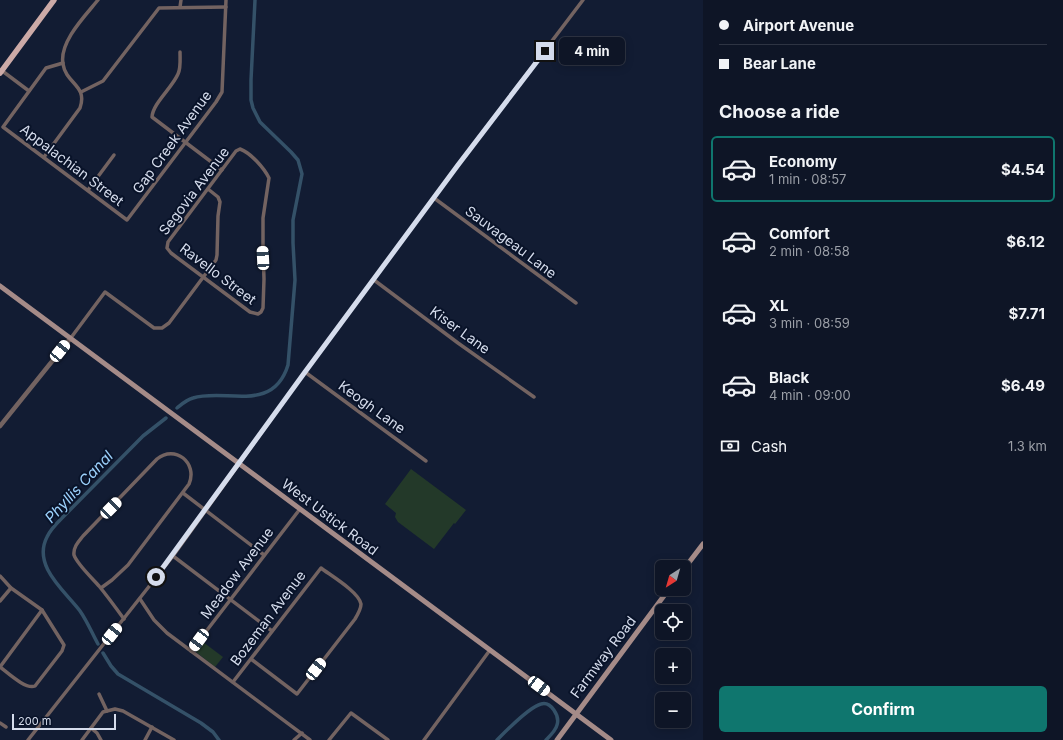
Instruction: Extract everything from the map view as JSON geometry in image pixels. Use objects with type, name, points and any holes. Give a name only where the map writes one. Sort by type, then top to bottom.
[{"type":"main road","points":[[1,71],[54,0]]},
{"type":"main road","name":"West Ustick Road","points":[[0,286],[612,740]]},
{"type":"main road","points":[[691,560],[703,544]]},
{"type":"main road","name":"Farmway Road","points":[[557,740],[664,596]]},
{"type":"street","points":[[44,157],[80,108],[83,100],[81,92],[70,79],[63,63],[65,47],[70,36],[98,0]]},
{"type":"street","points":[[180,0],[180,7]]},
{"type":"street","name":"Gap Creek Avenue","points":[[127,220],[222,92],[226,0]]},
{"type":"street","points":[[28,740],[173,556],[305,372],[583,0]]},
{"type":"street","points":[[81,92],[103,81],[159,8],[226,8]]},
{"type":"street","points":[[180,52],[179,72],[172,85],[152,112],[152,117],[222,170]]},
{"type":"street","points":[[1,71],[29,91],[46,68],[63,63]]},
{"type":"street","name":"Appalachian Street","points":[[29,91],[3,126],[127,220]]},
{"type":"street","name":"Segovia Avenue","points":[[167,248],[168,242],[236,151],[240,149],[246,151],[266,172],[269,178],[263,218],[263,308],[258,314]]},
{"type":"street","points":[[88,190],[114,155]]},
{"type":"street","points":[[0,426],[70,339],[105,292],[154,328],[162,328],[170,323],[216,260],[220,202],[218,197],[208,190]]},
{"type":"street","name":"Sauvageau Lane","points":[[434,198],[576,303]]},
{"type":"street","name":"Ravello Street","points":[[167,248],[171,253],[250,312],[258,314]]},
{"type":"street","name":"Kiser Lane","points":[[374,280],[534,397]]},
{"type":"street","name":"Keogh Lane","points":[[305,372],[426,461]]},
{"type":"street","points":[[101,588],[128,565],[183,493],[192,478],[190,466],[186,460],[177,454],[163,454],[157,459],[83,536],[74,550],[74,556],[101,588],[124,619]]},
{"type":"street","points":[[183,493],[264,555]]},
{"type":"street","name":"Meadow Avenue","points":[[191,651],[300,508]]},
{"type":"street","points":[[173,556],[272,631]]},
{"type":"street","name":"Bozeman Avenue","points":[[233,682],[321,568],[353,592],[361,603],[360,610],[355,618],[297,694],[251,659]]},
{"type":"street","points":[[0,576],[11,588],[42,610],[64,645],[55,660],[33,687],[27,686],[0,667],[42,610]]},
{"type":"street","points":[[0,601],[11,588]]},
{"type":"street","points":[[140,599],[146,609],[167,633],[310,740]]},
{"type":"street","points":[[424,740],[490,650]]},
{"type":"street","points":[[99,694],[107,711]]},
{"type":"street","points":[[82,740],[103,712],[115,709],[122,711],[174,740]]},
{"type":"street","points":[[329,740],[351,713],[388,740]]},
{"type":"street","points":[[0,723],[6,727]]},
{"type":"street","points":[[146,740],[152,727]]},
{"type":"street","points":[[92,728],[97,732],[101,740]]},
{"type":"street","points":[[294,740],[302,733]]},
{"type":"green space","points":[[411,469],[466,510],[434,549],[398,522],[395,517],[396,513],[385,504]]},
{"type":"green space","points":[[203,642],[223,657],[215,667],[196,652]]},
{"type":"waterway","name":"Phyllis Canal","points":[[177,408],[184,402],[193,398],[206,396],[247,396],[260,394],[271,389],[281,380],[288,365],[295,280],[293,220],[302,174],[298,160],[260,122],[253,108],[251,100],[251,80],[255,0]]},
{"type":"waterway","name":"Phyllis Canal","points":[[98,644],[80,611],[52,577],[47,568],[43,548],[51,529],[143,436],[166,418]]},
{"type":"waterway","name":"Phyllis Canal","points":[[103,653],[118,674],[201,723],[213,732],[219,740]]},
{"type":"waterway","name":"Phyllis Canal","points":[[497,740],[530,710],[541,704],[551,707],[554,710],[558,721],[553,733],[546,740]]},
{"type":"route","points":[[156,577],[181,545],[305,372],[458,165],[545,51]]}]
